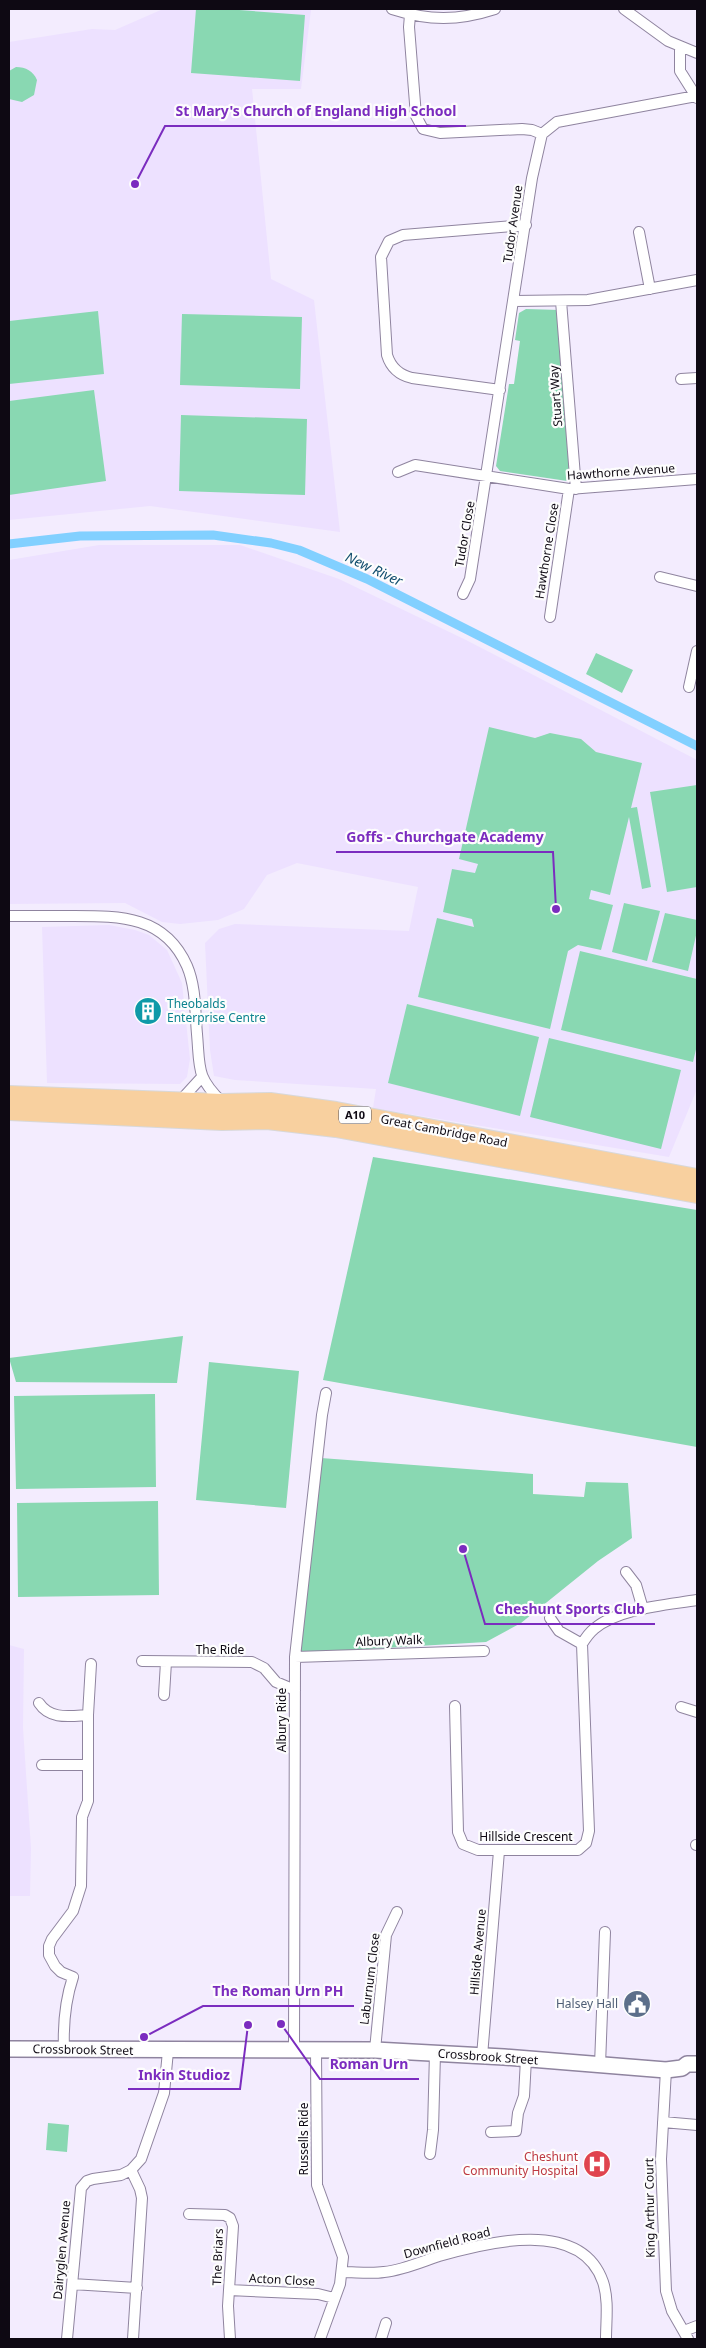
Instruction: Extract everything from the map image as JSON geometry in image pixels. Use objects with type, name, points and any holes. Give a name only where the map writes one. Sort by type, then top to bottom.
[{"type":"highway","name":"Great Cambridge Road","points":[[9,1095],[179,1102],[270,1102],[336,1111],[697,1178]]},
{"type":"highway","name":"Great Cambridge Road","points":[[9,1111],[293,1122],[336,1128],[697,1194]]},
{"type":"main road","name":"Crossbrook Street","points":[[9,2049],[168,2051],[375,2050],[666,2070],[690,2069],[687,2064],[697,2064]]},
{"type":"street","points":[[392,9],[422,18],[458,17],[495,9]]},
{"type":"street","points":[[624,9],[658,35],[680,47],[697,53]]},
{"type":"street","points":[[410,15],[409,27],[416,116],[423,129],[440,133],[528,129],[542,134],[557,122],[697,97],[680,70],[680,47]]},
{"type":"street","name":"Tudor Avenue","points":[[488,476],[536,152],[542,134]]},
{"type":"street","points":[[500,390],[412,378],[401,374],[393,368],[387,355],[380,257],[389,241],[403,235],[526,225]]},
{"type":"street","points":[[639,232],[650,289]]},
{"type":"street","points":[[514,301],[561,302],[588,300],[697,280]]},
{"type":"street","name":"Stuart Way","points":[[561,302],[572,489]]},
{"type":"street","points":[[680,379],[697,378]]},
{"type":"street","name":"Hawthorne Avenue","points":[[398,472],[415,465],[572,489],[697,479]]},
{"type":"street","name":"Tudor Close","points":[[463,594],[470,579],[488,476]]},
{"type":"street","name":"Hawthorne Close","points":[[550,617],[572,489]]},
{"type":"street","points":[[660,577],[697,586]]},
{"type":"street","points":[[689,687],[697,652]]},
{"type":"street","points":[[9,916],[124,917],[145,923],[161,932],[176,947],[193,987],[201,1078],[222,1103]]},
{"type":"street","points":[[179,1102],[201,1078]]},
{"type":"street","name":"Albury Ride","points":[[294,2049],[294,1657],[326,1393]]},
{"type":"street","points":[[626,1572],[636,1585],[643,1609]]},
{"type":"street","points":[[550,1618],[559,1631],[582,1644],[593,1630],[605,1621],[643,1609],[697,1600]]},
{"type":"street","name":"Hillside Crescent","points":[[455,1706],[459,1836],[466,1847],[474,1850],[572,1852],[581,1848],[588,1838],[582,1644]]},
{"type":"street","name":"Albury Walk","points":[[294,1657],[484,1651]]},
{"type":"street","name":"The Ride","points":[[142,1661],[252,1662],[264,1668],[276,1682],[295,1690]]},
{"type":"street","points":[[164,1695],[166,1662]]},
{"type":"street","points":[[64,2050],[64,2011],[73,1977],[61,1972],[55,1966],[49,1955],[49,1946],[73,1911],[81,1886],[82,1817],[88,1800],[88,1715],[91,1664]]},
{"type":"street","points":[[39,1703],[44,1710],[54,1714],[88,1715]]},
{"type":"street","points":[[681,1707],[697,1712]]},
{"type":"street","points":[[42,1765],[88,1765]]},
{"type":"street","name":"Hillside Avenue","points":[[482,2056],[499,1851]]},
{"type":"street","name":"Laburnum Close","points":[[375,2050],[386,1935],[396,1912]]},
{"type":"street","points":[[600,2064],[605,1932]]},
{"type":"street","name":"Russells Ride","points":[[316,2050],[317,2185],[343,2256],[342,2272],[320,2339]]},
{"type":"street","points":[[133,2339],[142,2198],[140,2188],[131,2170],[141,2159],[147,2145],[164,2093],[168,2051]]},
{"type":"street","points":[[430,2154],[433,2130],[435,2053]]},
{"type":"street","points":[[491,2132],[516,2131],[518,2113],[524,2096],[526,2059]]},
{"type":"street","name":"King Arthur Court","points":[[666,2070],[662,2197],[666,2291],[672,2312],[686,2335]]},
{"type":"street","points":[[663,2122],[697,2125]]},
{"type":"street","name":"Dairyglen Avenue","points":[[67,2339],[81,2188],[93,2179],[121,2175],[131,2170]]},
{"type":"street","name":"The Briars","points":[[189,2214],[225,2215],[230,2218],[233,2226],[229,2290],[230,2339]]},
{"type":"street","name":"Downfield Road","points":[[342,2272],[384,2272],[469,2248],[515,2241],[546,2241],[561,2244],[579,2251],[589,2259],[603,2282],[606,2295],[606,2339]]},
{"type":"street","points":[[72,2284],[137,2288]]},
{"type":"street","name":"Acton Close","points":[[229,2290],[318,2294],[334,2298]]},
{"type":"street","points":[[381,2339],[386,2323]]},
{"type":"street","points":[[686,2335],[697,2326]]},
{"type":"shaded area","points":[[163,9],[311,10],[301,89],[252,89],[271,279],[314,300],[340,532],[150,506],[9,520],[9,42],[92,29],[115,30]]},
{"type":"shaded area","points":[[99,545],[240,545],[339,579],[466,640],[697,760],[697,1089],[669,1157],[373,1108],[376,1089],[235,1080],[214,1076],[210,1050],[205,943],[219,929],[235,924],[409,931],[418,887],[297,863],[267,875],[244,909],[218,920],[180,924],[162,922],[125,903],[9,904],[9,560]]},
{"type":"shaded area","name":"Theobalds Enterprise Centre","points":[[109,925],[149,935],[167,950],[182,983],[190,1059],[187,1077],[180,1084],[47,1083],[42,927]]},
{"type":"shaded area","points":[[9,1645],[24,1649],[23,1728],[31,1848],[30,1896],[9,1896]]},
{"type":"green space","points":[[196,9],[226,9],[305,15],[300,81],[191,73]]},
{"type":"green space","points":[[16,67],[29,70],[37,80],[34,95],[22,102],[9,99],[9,71]]},
{"type":"green space","points":[[526,309],[560,310],[574,482],[500,471],[496,466],[509,384],[514,384],[520,341],[515,340],[519,313]]},
{"type":"green space","points":[[98,311],[104,374],[9,384],[9,321]]},
{"type":"green space","points":[[182,314],[302,317],[300,389],[180,385]]},
{"type":"green space","points":[[94,390],[106,481],[9,495],[9,401]]},
{"type":"green space","points":[[181,415],[307,419],[305,495],[179,491]]},
{"type":"green space","points":[[596,653],[633,670],[622,693],[586,674]]},
{"type":"green space","points":[[489,727],[535,738],[550,733],[581,739],[596,752],[642,763],[631,808],[637,807],[651,887],[642,889],[629,817],[610,895],[591,890],[589,899],[613,905],[601,950],[578,945],[568,951],[550,1029],[418,997],[437,918],[474,927],[472,919],[443,912],[452,869],[475,873],[478,864],[459,859]]},
{"type":"green space","points":[[697,785],[697,887],[667,892],[650,792]]},
{"type":"green space","points":[[624,903],[660,911],[647,961],[612,952]]},
{"type":"green space","points":[[665,913],[697,920],[697,931],[688,971],[652,962]]},
{"type":"green space","points":[[580,951],[697,979],[697,1045],[693,1062],[561,1030]]},
{"type":"green space","points":[[407,1004],[539,1037],[520,1116],[388,1083]]},
{"type":"green space","points":[[549,1038],[681,1070],[661,1149],[530,1117]]},
{"type":"green space","points":[[373,1157],[697,1210],[697,1447],[323,1380]]},
{"type":"green space","points":[[183,1336],[177,1383],[16,1382],[9,1358]]},
{"type":"green space","points":[[209,1362],[299,1371],[286,1508],[196,1500]]},
{"type":"green space","points":[[155,1394],[156,1487],[16,1489],[14,1396]]},
{"type":"green space","points":[[321,1458],[533,1474],[533,1494],[584,1497],[586,1482],[628,1483],[632,1538],[598,1561],[521,1623],[486,1642],[300,1653]]},
{"type":"green space","points":[[158,1501],[159,1595],[18,1597],[17,1503]]},
{"type":"green space","points":[[48,2123],[69,2125],[67,2152],[46,2150]]},
{"type":"waterway","name":"New River","points":[[9,544],[80,536],[213,535],[271,543],[299,550],[367,579],[697,746]]},
{"type":"place","name":"St Mary's Church of England High School","points":[[135,184]]},
{"type":"place","name":"Goffs - Churchgate Academy","points":[[556,909]]},
{"type":"place","name":"Theobalds Enterprise Centre","points":[[148,1011]]},
{"type":"place","name":"Cheshunt Sports Club","points":[[463,1549]]},
{"type":"place","name":"Halsey Hall","points":[[637,2004]]},
{"type":"place","name":"Roman Urn","points":[[281,2024]]},
{"type":"place","name":"Inkin Studioz","points":[[248,2025]]},
{"type":"place","name":"The Roman Urn PH","points":[[144,2037]]},
{"type":"place","name":"Cheshunt Community Hospital","points":[[597,2164]]}]
